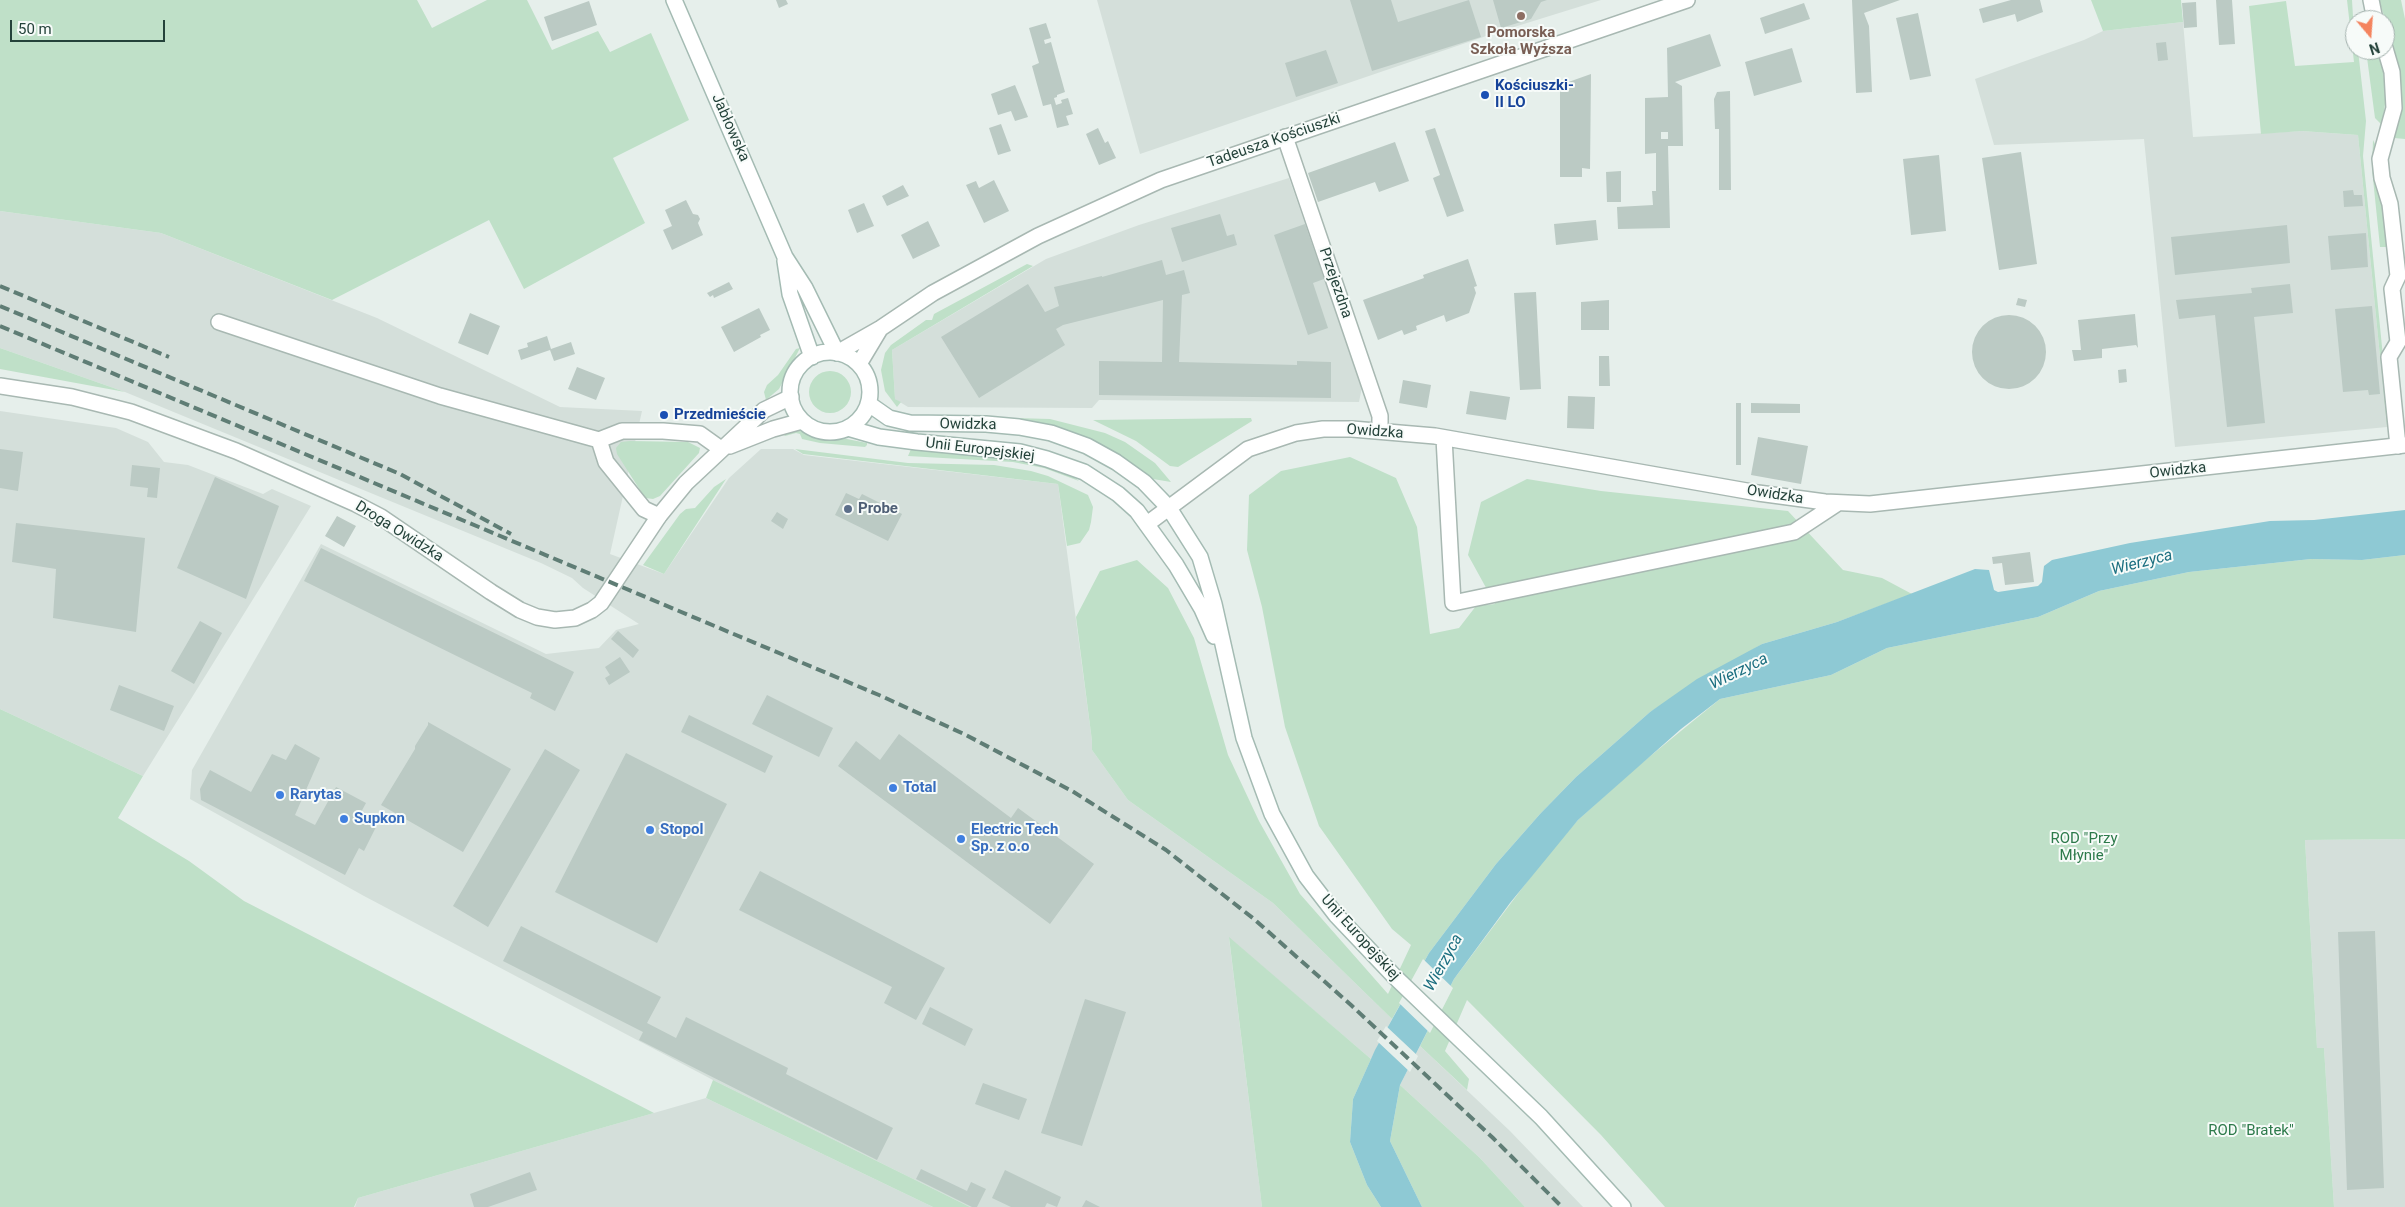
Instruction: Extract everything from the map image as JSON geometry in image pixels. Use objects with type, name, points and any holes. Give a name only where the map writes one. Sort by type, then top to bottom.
[{"type":"street","name":"Jabłowska","points":[[674,0],[785,257],[805,288],[837,353]]},
{"type":"street","name":"Tadeusza Kościuszki","points":[[837,353],[881,328],[933,293],[1058,226],[1161,180],[1687,0]]},
{"type":"street","points":[[2388,60],[2392,72],[2394,108],[2380,159],[2382,178],[2390,204],[2398,276],[2392,289],[2398,342],[2389,357],[2402,446]]},
{"type":"street","name":"Przejezdna","points":[[1285,137],[1380,416],[1380,431]]},
{"type":"street","name":"Jabłowska","points":[[785,257],[790,294],[812,357]]},
{"type":"street","points":[[219,322],[440,396],[599,440],[622,430],[663,431],[700,434],[721,449]]},
{"type":"street","name":"Tadeusza Kościuszki","points":[[859,364],[881,328]]},
{"type":"street","points":[[824,353],[837,353],[853,359],[859,364],[869,383],[868,404],[864,414],[848,428],[836,432],[824,432],[812,428],[802,421],[794,410],[791,396],[795,373],[802,364],[812,357],[824,353]]},
{"type":"street","name":"Droga Owidzka","points":[[0,386],[72,397],[131,412],[236,451],[381,517],[520,610],[546,619],[575,618],[592,610],[601,603],[659,516],[686,483],[764,410],[791,396]]},
{"type":"street","name":"Owidzka","points":[[868,404],[889,418],[910,423],[986,424],[1052,433],[1087,446],[1116,462],[1144,482],[1169,508]]},
{"type":"street","name":"Droga Owidzka","points":[[721,449],[773,429],[802,421]]},
{"type":"street","name":"Unii Europejskiej","points":[[848,428],[879,437],[1020,452],[1084,472],[1118,494],[1147,524],[1176,565],[1202,609],[1224,658]]},
{"type":"street","name":"Owidzka","points":[[1147,524],[1248,449],[1296,433],[1323,429],[1380,431],[1444,438],[1758,493],[1838,503],[1880,503],[2402,446]]},
{"type":"street","points":[[1444,438],[1453,604],[1794,532],[1838,503]]},
{"type":"street","points":[[599,440],[606,462],[644,509],[659,516]]},
{"type":"street","name":"Unii Europejskiej","points":[[1169,508],[1200,557],[1214,604],[1224,658],[1244,738],[1272,814],[1312,884],[1336,915],[1394,976],[1541,1118],[1623,1207]]},
{"type":"shaded area","points":[[1097,0],[1601,0],[1498,32],[1140,154]]},
{"type":"shaded area","points":[[2183,22],[2193,137],[2302,131],[2358,135],[2387,427],[2175,447],[2144,139],[1994,145],[1975,79],[2084,40],[2103,31]]},
{"type":"shaded area","points":[[1289,178],[1362,387],[1359,402],[1099,400],[1092,408],[908,407],[895,399],[892,350],[1046,259],[1139,225]]},
{"type":"shaded area","points":[[0,211],[161,233],[377,318],[560,407],[642,411],[610,554],[664,574],[729,478],[761,449],[793,449],[804,455],[1058,484],[1092,750],[1128,800],[1273,903],[1392,1019],[1371,1059],[1229,938],[1262,1207],[970,1207],[713,1080],[364,896],[190,799],[192,770],[321,544],[546,654],[599,648],[616,630],[639,624],[583,588],[572,578],[541,563],[125,392],[0,348]]},
{"type":"shaded area","points":[[0,411],[116,428],[148,442],[164,462],[188,465],[263,494],[272,489],[311,506],[143,776],[0,709]]},
{"type":"shaded area","points":[[2405,839],[2405,1207],[2334,1207],[2324,1048],[2317,1048],[2305,840]]},
{"type":"shaded area","points":[[1420,1046],[1510,1131],[1583,1207],[1525,1207],[1480,1158],[1400,1085]]},
{"type":"shaded area","points":[[706,1098],[933,1207],[355,1207],[358,1198]]},
{"type":"green space","points":[[0,0],[417,0],[432,28],[487,0],[527,0],[552,50],[598,31],[610,52],[651,33],[689,120],[613,158],[645,223],[524,289],[489,220],[332,300],[161,233],[0,211]]},
{"type":"green space","points":[[2091,0],[2181,0],[2183,22],[2103,31]]},
{"type":"green space","points":[[2347,0],[2352,0],[2353,10],[2348,10]]},
{"type":"green space","points":[[2379,0],[2401,0],[2405,19],[2405,139],[2394,138],[2401,112],[2402,93],[2395,54],[2395,10],[2382,10]]},
{"type":"green space","points":[[2286,1],[2295,66],[2354,62],[2354,60],[2359,60],[2366,121],[2363,156],[2390,427],[2387,427],[2358,135],[2302,131],[2261,134],[2249,6]]},
{"type":"green space","points":[[2367,60],[2381,60],[2382,63],[2386,97],[2382,125],[2375,118]]},
{"type":"green space","points":[[2373,140],[2375,144],[2373,167],[2383,209],[2388,247],[2380,247],[2372,169]]},
{"type":"green space","points":[[1027,264],[1033,266],[892,350],[895,399],[901,402],[897,407],[885,391],[881,370],[885,353],[891,345],[926,320],[932,320],[934,314]]},
{"type":"green space","points":[[0,348],[125,392],[0,369]]},
{"type":"green space","points":[[800,348],[779,389],[766,400],[764,392],[767,385],[778,375],[796,349]]},
{"type":"green space","points":[[834,371],[842,374],[848,380],[851,392],[848,404],[842,410],[826,413],[818,410],[812,404],[809,388],[812,380],[818,374]]},
{"type":"green space","points":[[1015,418],[1050,419],[1105,433],[1125,442],[1155,463],[1171,482],[1153,479],[1109,450],[1060,428]]},
{"type":"green space","points":[[1251,418],[1252,421],[1178,467],[1170,466],[1136,441],[1093,420]]},
{"type":"green space","points":[[796,430],[822,437],[842,438],[867,443],[867,445],[865,447],[820,443],[802,439],[800,434],[796,433],[785,436],[783,434]]},
{"type":"green space","points":[[621,442],[688,442],[700,448],[699,453],[660,496],[653,499],[645,498],[617,454],[616,448]]},
{"type":"green space","points":[[795,449],[908,463],[994,465],[1031,471],[1048,476],[1088,495],[1093,507],[1089,530],[1080,543],[1067,546],[1058,484],[803,454]]},
{"type":"green space","points":[[911,449],[1014,457],[1045,464],[1071,475],[1079,481],[1044,468],[1013,462],[908,456]]},
{"type":"green space","points":[[1350,457],[1396,478],[1417,527],[1430,634],[1459,628],[1476,606],[1495,604],[1468,555],[1481,502],[1527,479],[1601,491],[1788,511],[1843,570],[1882,578],[1912,594],[1837,622],[1762,644],[1650,712],[1576,777],[1496,864],[1429,953],[1392,1019],[1273,903],[1128,800],[1092,750],[1076,617],[1100,571],[1137,560],[1168,588],[1194,638],[1228,755],[1259,821],[1300,894],[1388,994],[1411,945],[1392,929],[1319,826],[1285,727],[1262,607],[1247,550],[1249,495],[1281,471]]},
{"type":"green space","points":[[726,479],[664,574],[643,565],[680,514],[686,509],[695,508],[714,487]]},
{"type":"green space","name":"ROD \"Przy Młynie\"","points":[[2405,555],[2405,839],[2305,840],[2317,1048],[2324,1048],[2334,1207],[1665,1207],[1601,1135],[1467,1000],[1445,1051],[1469,1079],[1467,1090],[1420,1046],[1454,979],[1547,855],[1578,820],[1632,771],[1720,699],[1831,675],[1887,648],[2038,617],[2099,591],[2189,572],[2311,559],[2362,560]]},
{"type":"green space","points":[[0,709],[143,776],[118,818],[189,861],[244,901],[654,1113],[358,1198],[354,1207],[0,1207]]},
{"type":"green space","points":[[1229,937],[1371,1059],[1353,1099],[1350,1142],[1367,1185],[1381,1207],[1262,1207]]},
{"type":"green space","points":[[713,1080],[970,1207],[933,1207],[706,1098]]},
{"type":"green space","points":[[1400,1085],[1480,1158],[1525,1207],[1422,1207],[1390,1141]]},
{"type":"water","name":"Wierzyca","points":[[2405,510],[2405,555],[2362,560],[2311,559],[2189,572],[2099,591],[2038,617],[1887,648],[1831,675],[1720,699],[1681,729],[1578,820],[1510,903],[1454,979],[1400,1085],[1390,1141],[1422,1207],[1381,1207],[1367,1185],[1350,1142],[1353,1099],[1375,1050],[1429,953],[1496,864],[1576,777],[1650,712],[1697,679],[1762,644],[1837,622],[1975,569],[1989,570],[1994,590],[1998,592],[2038,586],[2042,582],[2044,566],[2052,560],[2130,543],[2270,521],[2314,520]]},
{"type":"pier","points":[[1423,959],[1453,988],[1430,1033],[1399,1003]]},
{"type":"pier","points":[[1386,1026],[1418,1056],[1410,1072],[1377,1041]]},
{"type":"building","points":[[776,0],[786,0],[788,4],[779,8]]},
{"type":"building","points":[[1350,0],[1391,0],[1398,22],[1469,0],[1481,37],[1372,71]]},
{"type":"building","points":[[1493,0],[1547,0],[1541,2],[1531,19],[1501,28]]},
{"type":"building","points":[[1852,0],[1900,0],[1864,13],[1869,26],[1872,92],[1856,93]]},
{"type":"building","points":[[2011,0],[2040,0],[2043,12],[2017,22],[2015,14],[1983,23],[1979,9]]},
{"type":"building","points":[[2216,0],[2232,0],[2235,44],[2219,45]]},
{"type":"building","points":[[589,1],[597,25],[552,41],[544,17]]},
{"type":"building","points":[[2196,2],[2197,27],[2184,28],[2182,3]]},
{"type":"building","points":[[1804,3],[1810,19],[1765,34],[1760,18]]},
{"type":"building","points":[[1918,13],[1931,76],[1910,80],[1896,18]]},
{"type":"building","points":[[1046,23],[1051,38],[1044,40],[1045,44],[1051,42],[1065,92],[1054,98],[1056,105],[1062,103],[1061,100],[1068,98],[1073,114],[1066,116],[1069,125],[1057,128],[1051,104],[1043,106],[1032,66],[1039,63],[1029,28]]},
{"type":"building","points":[[1710,34],[1721,66],[1675,82],[1682,86],[1683,146],[1668,146],[1670,228],[1618,229],[1617,207],[1653,205],[1652,191],[1656,191],[1656,153],[1645,154],[1645,98],[1668,97],[1667,48]],"holes":[[[1661,132],[1668,132],[1668,139],[1661,139]]]},
{"type":"building","points":[[2166,42],[2168,60],[2158,61],[2156,43]]},
{"type":"building","points":[[1792,48],[1802,82],[1754,96],[1745,62]]},
{"type":"building","points":[[1326,50],[1338,83],[1296,97],[1285,63]]},
{"type":"building","points":[[1591,74],[1590,169],[1582,168],[1582,177],[1560,177],[1560,85]]},
{"type":"building","points":[[1015,85],[1028,117],[1015,121],[1011,111],[998,115],[991,94]]},
{"type":"building","points":[[1730,91],[1731,190],[1719,190],[1719,129],[1715,129],[1714,99],[1717,92]]},
{"type":"building","points":[[1001,124],[1011,151],[998,155],[989,128]]},
{"type":"building","points":[[1098,128],[1105,143],[1108,141],[1116,158],[1099,165],[1086,134]]},
{"type":"building","points":[[1435,128],[1464,211],[1447,217],[1433,178],[1440,175],[1425,131]]},
{"type":"building","points":[[1395,142],[1409,181],[1379,192],[1375,182],[1318,202],[1308,173]]},
{"type":"building","points":[[2021,152],[2037,264],[1999,270],[1982,158]]},
{"type":"building","points":[[1939,155],[1946,231],[1911,235],[1903,159]]},
{"type":"building","points":[[1621,171],[1621,202],[1607,202],[1606,172]]},
{"type":"building","points":[[994,180],[1009,211],[984,223],[966,185],[976,181],[979,188]]},
{"type":"building","points":[[903,185],[909,196],[887,206],[882,196]]},
{"type":"building","points":[[2353,190],[2354,195],[2362,195],[2363,206],[2344,207],[2343,191]]},
{"type":"building","points":[[686,200],[693,214],[698,215],[700,219],[698,223],[703,235],[672,250],[663,230],[672,226],[665,210]]},
{"type":"building","points":[[864,203],[874,226],[857,233],[848,210]]},
{"type":"building","points":[[1220,214],[1227,236],[1234,234],[1237,245],[1182,262],[1171,228]]},
{"type":"building","points":[[1596,220],[1598,240],[1556,245],[1554,224]]},
{"type":"building","points":[[928,221],[940,246],[913,259],[901,235]]},
{"type":"building","points":[[1305,224],[1324,279],[1313,283],[1328,328],[1308,335],[1274,235]]},
{"type":"building","points":[[2287,225],[2290,263],[2175,275],[2171,237]]},
{"type":"building","points":[[2366,233],[2368,267],[2331,270],[2328,236]]},
{"type":"building","points":[[1468,259],[1477,286],[1474,287],[1476,293],[1469,313],[1446,322],[1444,315],[1416,326],[1417,330],[1404,335],[1402,330],[1378,340],[1363,300],[1424,278],[1423,275]]},
{"type":"building","points":[[1162,260],[1166,275],[1184,270],[1190,293],[1182,295],[1179,362],[1297,365],[1297,361],[1331,362],[1331,398],[1099,395],[1099,361],[1162,362],[1163,300],[1063,325],[1056,329],[1065,345],[979,398],[941,337],[1028,284],[1045,312],[1059,306],[1054,287],[1102,277]]},
{"type":"building","points":[[729,282],[733,289],[714,298],[713,295],[710,297],[707,293]]},
{"type":"building","points":[[2290,284],[2293,313],[2254,317],[2265,423],[2227,427],[2215,315],[2179,319],[2176,300],[2252,293],[2251,288]]},
{"type":"building","points":[[1536,292],[1541,389],[1520,390],[1514,293]]},
{"type":"building","points":[[2018,298],[2027,300],[2025,307],[2016,305]]},
{"type":"building","points":[[1609,300],[1609,330],[1581,330],[1581,302]]},
{"type":"building","points":[[2372,306],[2380,394],[2369,395],[2368,390],[2343,392],[2335,309]]},
{"type":"building","points":[[759,308],[770,330],[734,352],[721,327]]},
{"type":"building","points":[[470,313],[500,326],[488,355],[458,343]]},
{"type":"building","points":[[2135,314],[2138,348],[2136,345],[2102,349],[2102,358],[2074,361],[2072,350],[2081,350],[2078,320]]},
{"type":"building","points":[[2009,315],[2023,318],[2035,326],[2043,338],[2046,352],[2043,366],[2035,378],[2023,386],[2009,389],[1995,386],[1983,378],[1975,366],[1972,352],[1975,338],[1983,326],[1995,318]]},
{"type":"building","points":[[547,336],[551,349],[571,342],[575,354],[554,361],[550,350],[521,360],[518,350],[528,347],[527,343]]},
{"type":"building","points":[[1599,356],[1609,356],[1610,386],[1599,386]]},
{"type":"building","points":[[577,367],[605,378],[596,400],[568,389]]},
{"type":"building","points":[[2126,369],[2127,382],[2119,383],[2118,370]]},
{"type":"building","points":[[1403,380],[1431,385],[1427,408],[1399,403]]},
{"type":"building","points":[[1470,391],[1510,397],[1506,420],[1466,414]]},
{"type":"building","points":[[1568,396],[1595,397],[1594,429],[1567,428]]},
{"type":"building","points":[[1736,403],[1741,403],[1741,465],[1736,465]]},
{"type":"building","points":[[1751,403],[1800,404],[1800,413],[1751,413]]},
{"type":"building","points":[[1758,437],[1808,446],[1801,484],[1751,475]]},
{"type":"building","points":[[0,449],[23,452],[18,491],[0,488]]},
{"type":"building","points":[[132,465],[160,468],[157,498],[147,497],[148,488],[130,486]]},
{"type":"building","points":[[215,477],[279,506],[246,599],[177,568]]},
{"type":"building","points":[[846,493],[859,499],[862,494],[902,514],[888,541],[835,515]]},
{"type":"building","points":[[777,512],[788,519],[783,529],[771,521]]},
{"type":"building","points":[[337,516],[356,526],[344,547],[325,536]]},
{"type":"building","points":[[16,523],[145,538],[136,632],[53,618],[56,569],[12,562]]},
{"type":"building","points":[[321,548],[574,672],[555,711],[530,698],[532,693],[304,581]]},
{"type":"building","points":[[2030,552],[2034,582],[2005,585],[2002,563],[1993,564],[1992,557]]},
{"type":"building","points":[[200,621],[222,633],[194,684],[171,671]]},
{"type":"building","points":[[618,631],[639,650],[633,658],[611,639]]},
{"type":"building","points":[[620,657],[630,672],[609,685],[605,678],[610,675],[605,667]]},
{"type":"building","points":[[119,685],[174,706],[164,731],[110,710]]},
{"type":"building","points":[[767,695],[833,728],[819,757],[752,724]]},
{"type":"building","points":[[689,715],[773,756],[765,773],[681,732]]},
{"type":"building","points":[[428,722],[511,769],[463,852],[381,805],[415,749]]},
{"type":"building","points":[[899,734],[1011,818],[1018,808],[1094,864],[1050,924],[838,766],[856,741],[880,760]]},
{"type":"building","points":[[295,744],[320,758],[295,815],[315,825],[336,787],[366,803],[360,814],[378,823],[364,851],[359,848],[345,875],[201,800],[200,789],[210,770],[251,792],[272,754],[286,760]]},
{"type":"building","points":[[545,749],[580,770],[488,927],[453,906]]},
{"type":"building","points":[[626,753],[727,804],[657,943],[555,892]]},
{"type":"building","points":[[760,871],[945,968],[916,1020],[884,1003],[892,987],[739,910]]},
{"type":"building","points":[[521,926],[661,997],[647,1023],[676,1038],[686,1017],[788,1068],[786,1074],[893,1128],[877,1160],[639,1040],[643,1032],[503,961]]},
{"type":"building","points":[[2375,931],[2384,1188],[2347,1190],[2338,932]]},
{"type":"building","points":[[1085,999],[1126,1012],[1082,1146],[1041,1133]]},
{"type":"building","points":[[930,1007],[973,1029],[965,1046],[922,1024]]},
{"type":"building","points":[[983,1083],[1027,1099],[1019,1120],[975,1104]]},
{"type":"building","points":[[921,1169],[967,1191],[971,1182],[986,1189],[977,1207],[972,1207],[916,1179]]},
{"type":"building","points":[[1005,1170],[1061,1197],[1057,1207],[1047,1203],[1045,1207],[1011,1207],[992,1198]]},
{"type":"building","points":[[530,1172],[537,1190],[488,1207],[474,1207],[470,1194]]},
{"type":"building","points":[[1086,1200],[1100,1207],[1082,1207]]},
{"type":"railway","points":[[0,286],[169,357]]},
{"type":"railway","points":[[0,306],[400,474],[511,534]]},
{"type":"railway","points":[[0,326],[879,695],[966,735],[1072,791],[1166,850],[1254,919],[1351,1005],[1493,1138],[1562,1207]]},
{"type":"place","name":"Pomorska Szkoła Wyższa","points":[[1521,16]]},
{"type":"place","name":"Kościuszki- II LO","points":[[1485,95]]},
{"type":"place","name":"Przedmieście","points":[[664,415]]},
{"type":"place","name":"Probe","points":[[848,509]]},
{"type":"place","name":"Total","points":[[893,788]]},
{"type":"place","name":"Rarytas","points":[[280,795]]},
{"type":"place","name":"Supkon","points":[[344,819]]},
{"type":"place","name":"Stopol","points":[[650,830]]},
{"type":"place","name":"Electric Tech Sp. z o.o","points":[[961,839]]},
{"type":"park label","name":"ROD \"Bratek\"","points":[[2251,1131]]}]
